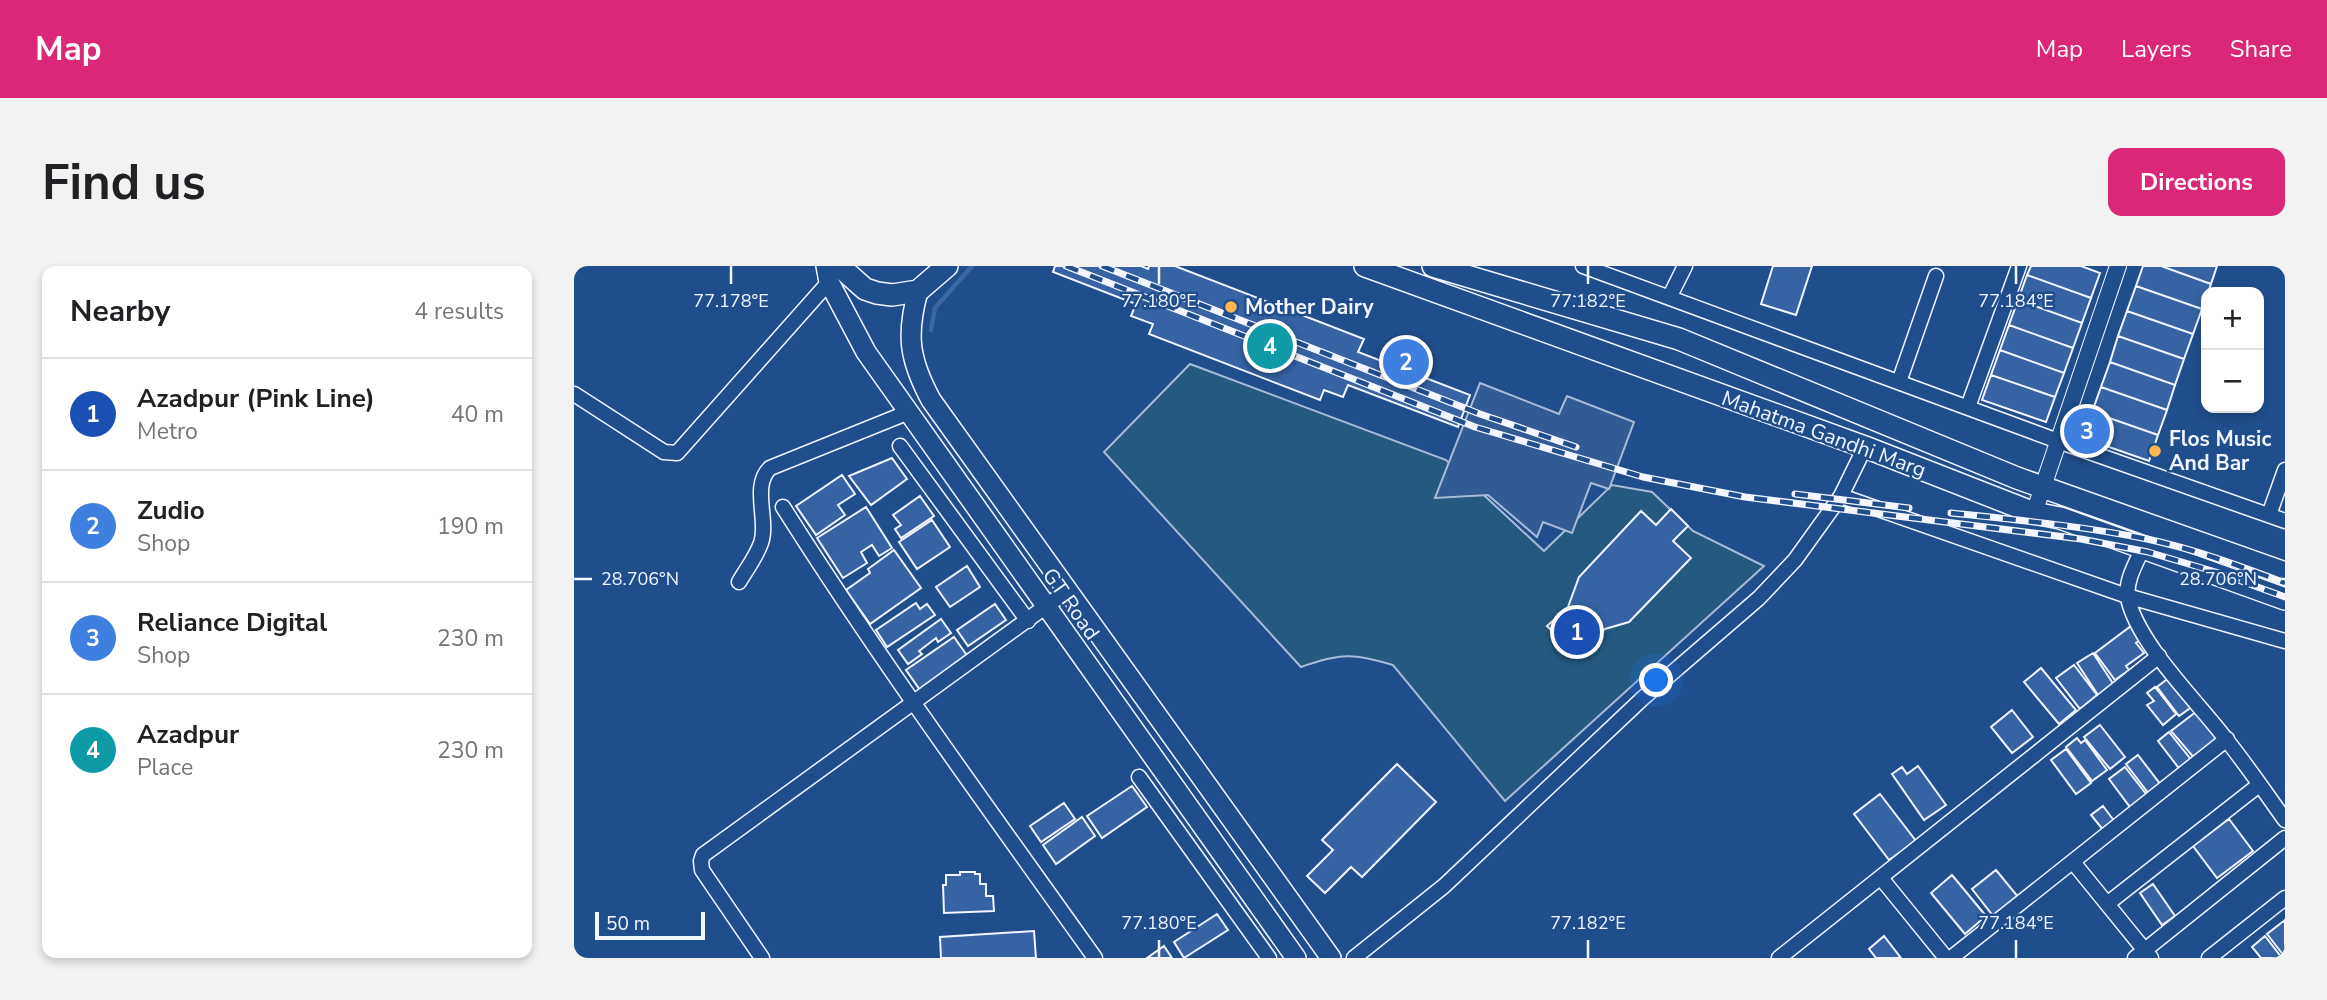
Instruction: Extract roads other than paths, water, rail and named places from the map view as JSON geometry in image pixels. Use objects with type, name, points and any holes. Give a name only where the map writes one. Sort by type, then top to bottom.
[{"type":"main road","points":[[831,271],[865,289],[892,295],[918,291],[947,266]]},
{"type":"main road","name":"Mahatma Gandhi Marg","points":[[1364,266],[1865,447],[2034,513],[2060,518],[2285,599]]},
{"type":"main road","name":"Mahatma Gandhi Marg","points":[[1433,266],[1679,339],[2043,487],[2285,573]]},
{"type":"main road","name":"GT Road","points":[[831,271],[866,352],[1296,958]]},
{"type":"main road","name":"GT Road","points":[[918,291],[910,337],[914,363],[930,400],[1331,958]]},
{"type":"street","points":[[1583,266],[2058,441],[2285,521]]},
{"type":"street","points":[[1670,296],[1685,266]]},
{"type":"street","points":[[1968,407],[2019,266]]},
{"type":"street","points":[[2034,513],[2118,266]]},
{"type":"street","points":[[574,394],[664,452],[677,453],[831,271]]},
{"type":"street","points":[[1899,382],[1936,276]]},
{"type":"street","points":[[739,582],[762,541],[763,478],[770,468],[909,412]]},
{"type":"street","points":[[900,446],[1028,621]]},
{"type":"street","points":[[1354,958],[1444,886],[1634,706],[1759,598],[1795,560],[1841,496],[1865,447]]},
{"type":"street","points":[[2269,516],[2285,470]]},
{"type":"street","points":[[1841,496],[2127,596],[2285,641]]},
{"type":"street","points":[[783,507],[913,704],[1091,956]]},
{"type":"street","points":[[2143,548],[2130,578],[2127,596],[2137,621],[2159,656],[2227,739],[2285,820]]},
{"type":"street","points":[[762,958],[702,870],[703,855],[1067,591]]},
{"type":"street","points":[[1779,958],[2159,656]]},
{"type":"street","points":[[1881,878],[1949,958],[2227,739]]},
{"type":"street","points":[[1139,777],[1269,958]]},
{"type":"street","points":[[2107,904],[2259,785]]},
{"type":"street","points":[[2073,862],[2144,955],[2285,838]]},
{"type":"street","points":[[2209,958],[2285,898]]},
{"type":"waterway","points":[[931,330],[935,308],[972,266]]},
{"type":"railway","points":[[1066,266],[1475,427],[1643,477],[1745,497],[2081,539],[2148,552],[2219,573],[2285,597]]},
{"type":"railway","points":[[1102,266],[1480,414],[1576,447]]},
{"type":"railway","points":[[1795,494],[1909,508]]},
{"type":"railway","points":[[1951,513],[2074,527],[2147,539],[2234,564],[2285,583]]},
{"type":"place","name":"Mother Dairy","points":[[1231,307]]},
{"type":"place","name":"Azadpur","points":[[1270,346]]},
{"type":"place","name":"Zudio","points":[[1406,362]]},
{"type":"place","name":"Reliance Digital","points":[[2087,431]]},
{"type":"place","name":"Flos Music And Bar","points":[[2155,451]]},
{"type":"place","name":"Azadpur (Pink Line)","points":[[1577,632]]}]
